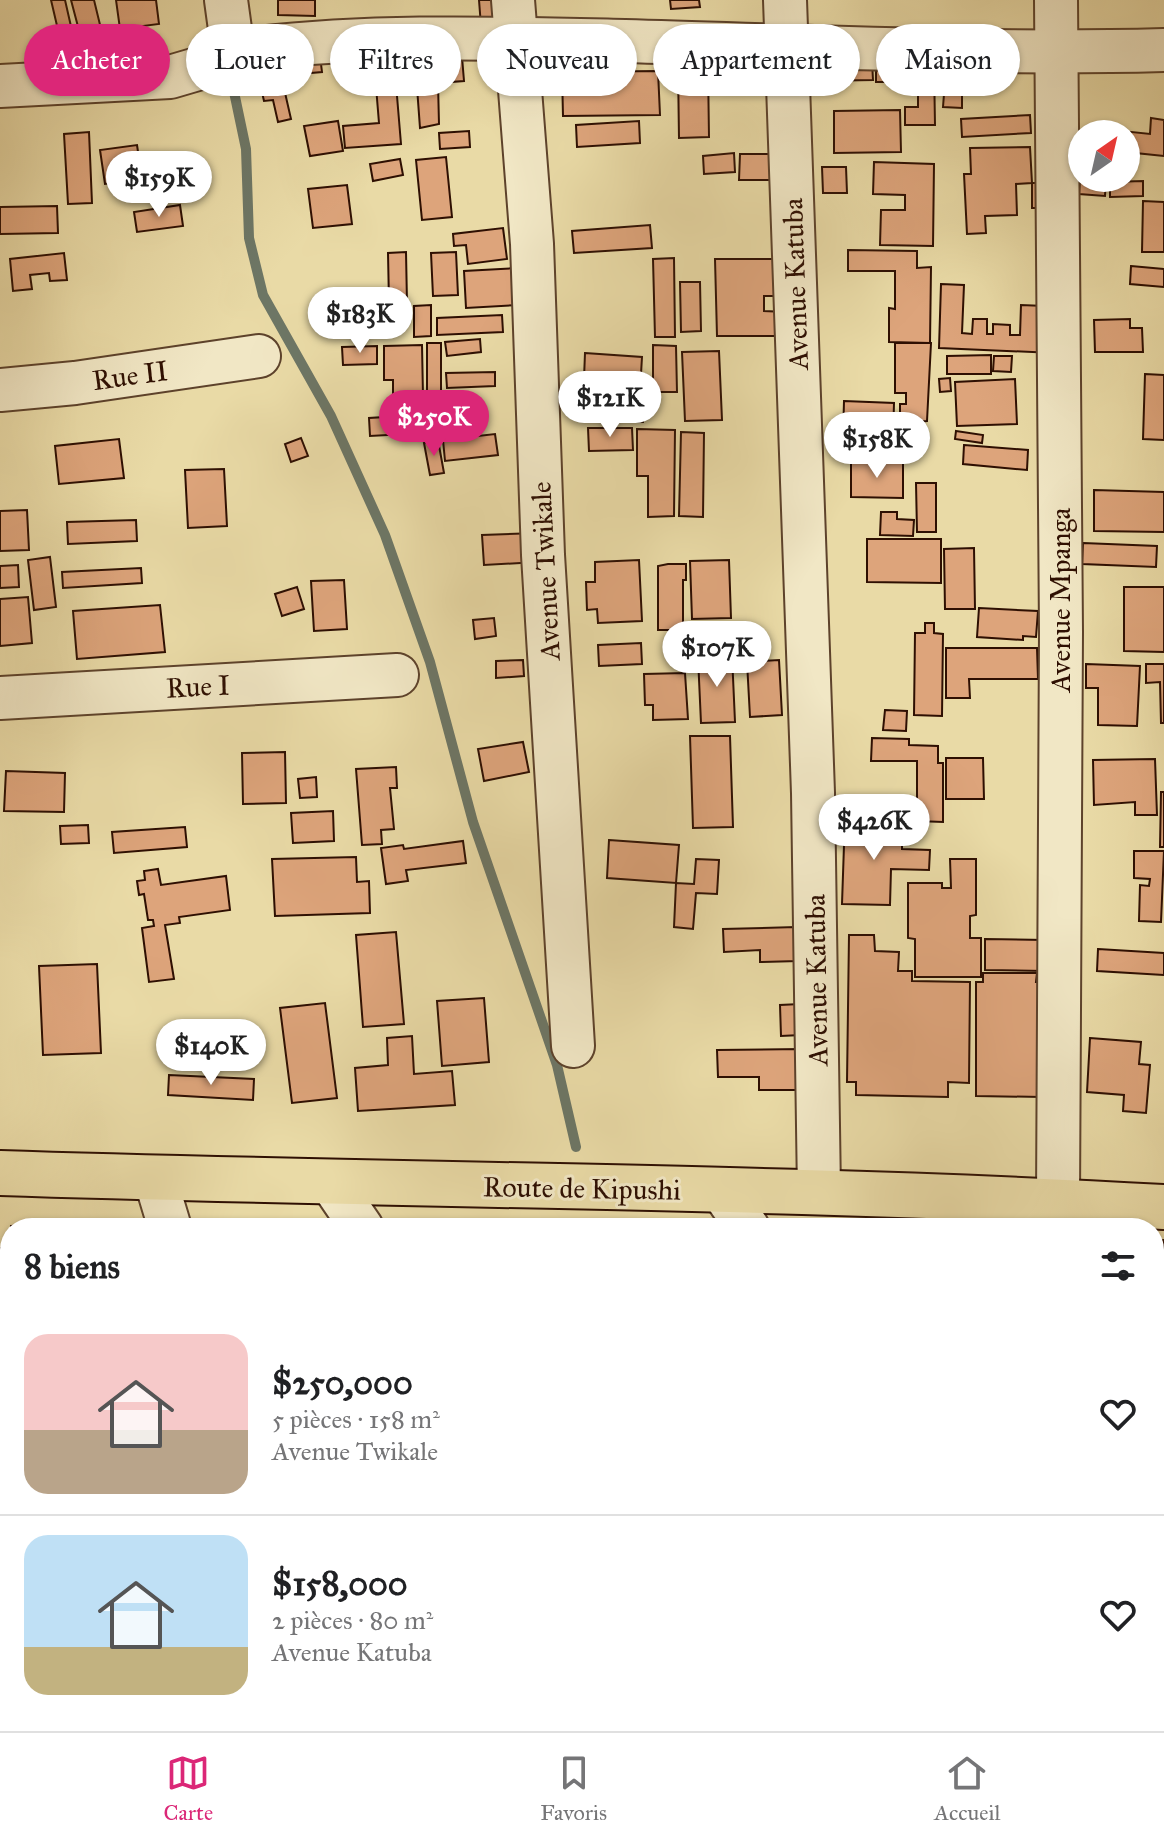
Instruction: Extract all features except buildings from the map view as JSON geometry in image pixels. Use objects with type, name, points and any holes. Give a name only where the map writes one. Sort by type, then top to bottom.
[{"type":"highway","name":"Route de Kipushi","points":[[0,1173],[332,1184],[819,1192],[1058,1201],[1116,1216],[1164,1207]]},
{"type":"street","points":[[226,0],[228,24]]},
{"type":"street","name":"Avenue Katuba","points":[[785,0],[786,24]]},
{"type":"street","name":"Avenue Mpanga","points":[[1056,0],[1061,632],[1058,1201]]},
{"type":"street","points":[[314,45],[514,19],[653,33]]},
{"type":"street","name":"Avenue Twikale","points":[[514,19],[532,244],[543,555],[573,1046]]},
{"type":"street","points":[[860,48],[1055,53],[1164,50]]},
{"type":"street","points":[[0,86],[170,77],[186,71]]},
{"type":"street","name":"Avenue Katuba","points":[[789,96],[813,793],[819,1192]]},
{"type":"street","name":"Rue II","points":[[0,390],[75,383],[259,356]]},
{"type":"street","name":"Rue I","points":[[0,698],[397,675]]},
{"type":"street","points":[[155,1178],[167,1218]]},
{"type":"street","points":[[332,1184],[355,1218]]},
{"type":"street","points":[[722,1191],[741,1218]]},
{"type":"waterway","points":[[235,96],[246,149],[249,238],[263,295],[331,416],[385,535],[430,662],[473,822],[557,1065],[576,1147]]}]
